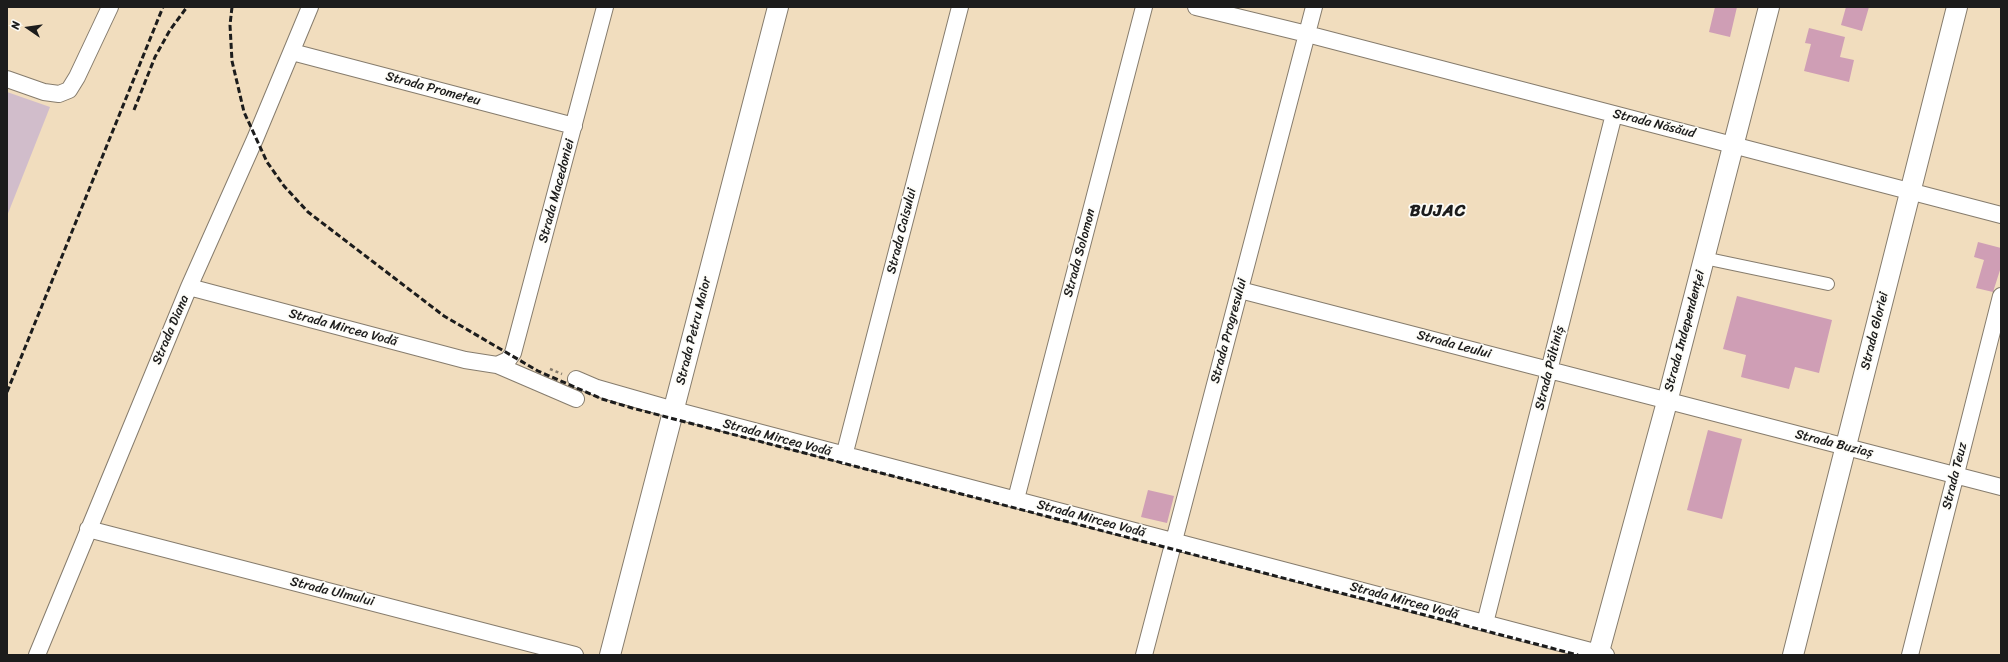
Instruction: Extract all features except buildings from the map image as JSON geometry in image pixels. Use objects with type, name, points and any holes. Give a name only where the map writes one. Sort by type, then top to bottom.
[{"type":"street","points":[[7,79],[44,92],[59,94],[69,90],[77,77],[110,7]]},
{"type":"street","name":"Strada Diana","points":[[37,655],[189,287],[292,52],[310,7]]},
{"type":"street","name":"Strada Macedoniei","points":[[497,365],[508,360],[513,353],[574,126],[604,7]]},
{"type":"street","name":"Strada Petru Maior","points":[[610,655],[778,7]]},
{"type":"street","name":"Strada Caisului","points":[[844,456],[960,7]]},
{"type":"street","name":"Strada Solomon","points":[[1016,499],[1144,7]]},
{"type":"street","name":"Strada Năsăud","points":[[1196,7],[1307,34],[1734,144],[2001,215]]},
{"type":"street","name":"Strada Progresului","points":[[1144,655],[1314,7]]},
{"type":"street","name":"Strada Independenței","points":[[1601,654],[1769,7]]},
{"type":"street","name":"Strada Gloriei","points":[[1793,655],[1957,7]]},
{"type":"street","name":"Strada Prometeu","points":[[292,52],[574,126]]},
{"type":"street","name":"Strada Păltiniș","points":[[1485,623],[1614,114]]},
{"type":"street","points":[[1704,258],[1828,284]]},
{"type":"street","name":"Strada Mircea Vodă","points":[[189,287],[465,360],[497,365],[576,399]]},
{"type":"street","name":"Strada Leului","points":[[1240,290],[1667,402]]},
{"type":"street","name":"Strada Teuz","points":[[1910,655],[1954,476],[2001,296]]},
{"type":"street","name":"Strada Mircea Vodă","points":[[576,379],[616,394],[844,456],[1174,540],[1601,654]]},
{"type":"street","name":"Strada Buziaș","points":[[1667,402],[2001,488]]},
{"type":"street","name":"Strada Ulmului","points":[[88,529],[575,655]]},
{"type":"shaded area","points":[[7,92],[50,107],[7,216]]},
{"type":"railway","points":[[7,392],[163,7]]},
{"type":"railway","points":[[134,110],[155,57],[170,30],[187,7]]},
{"type":"railway","points":[[232,7],[230,25],[232,61],[244,112],[267,162],[284,186],[308,212],[444,316],[538,371],[602,399],[632,408],[1578,655]]},
{"type":"district","name":"BUJAC","points":[[1438,212]]}]
